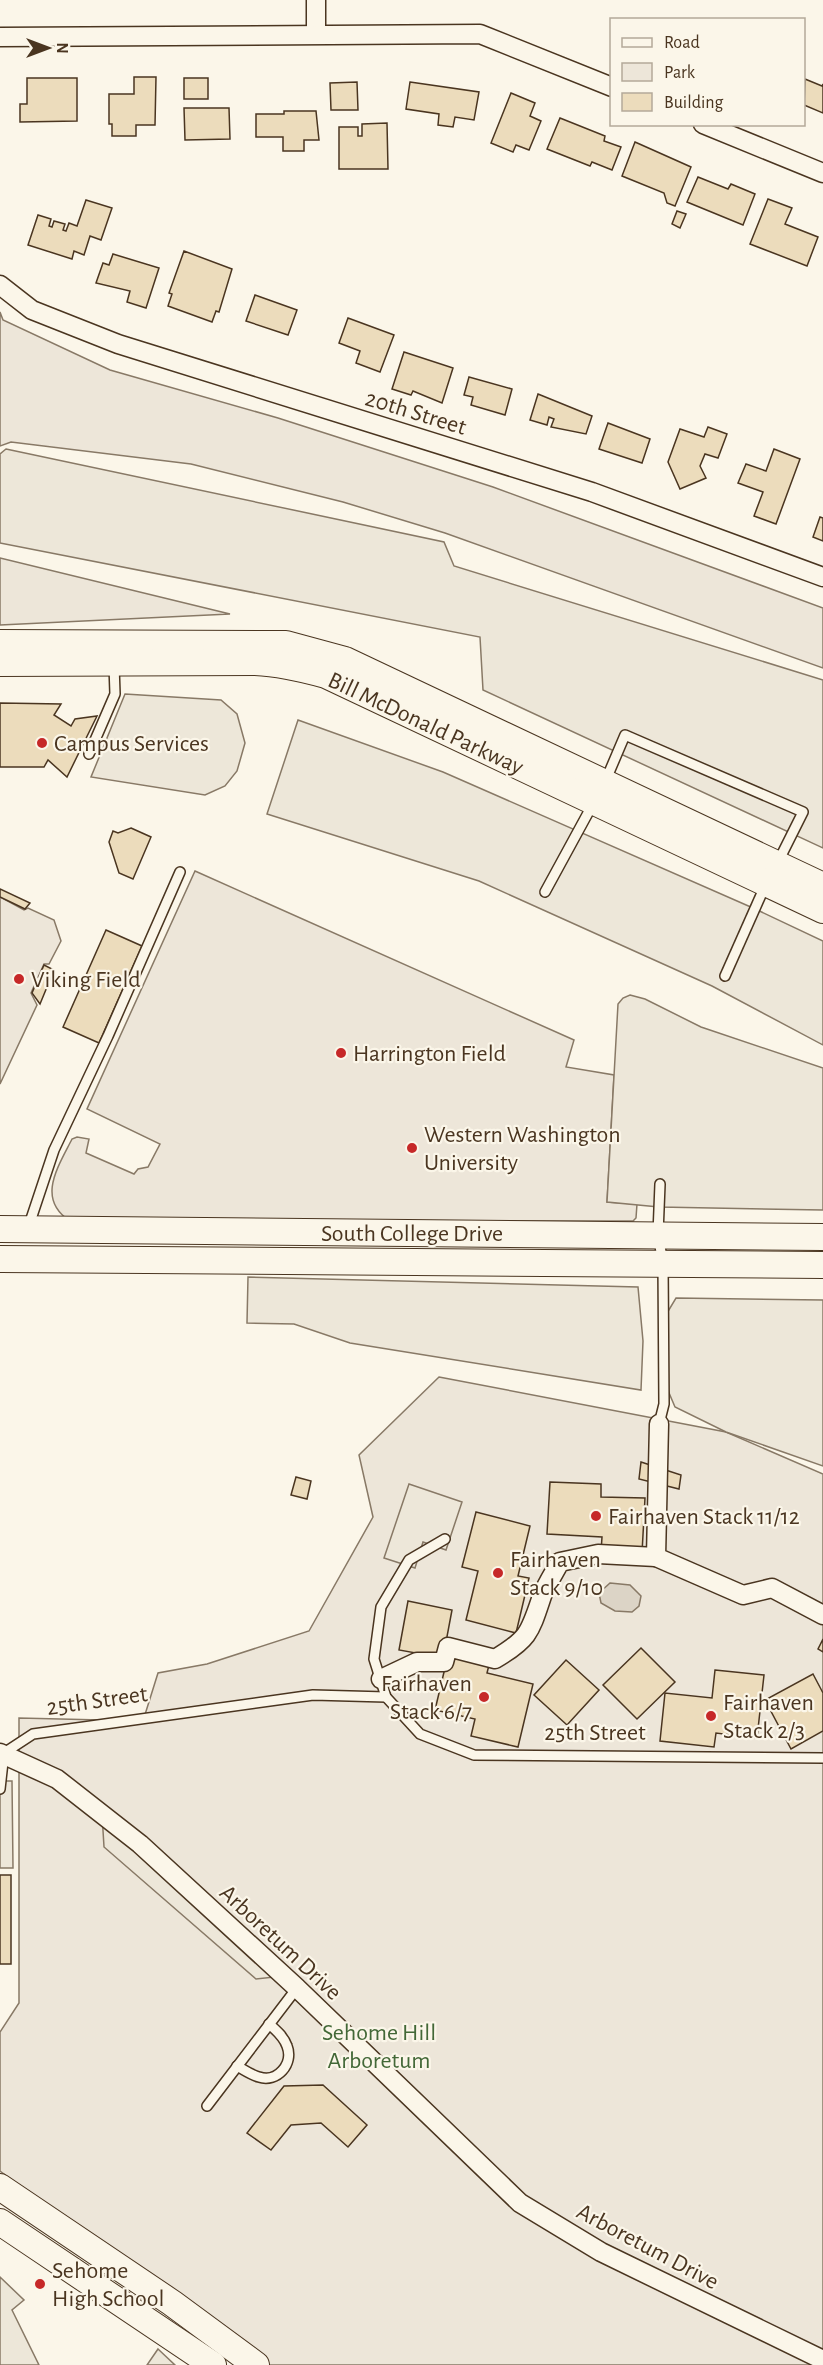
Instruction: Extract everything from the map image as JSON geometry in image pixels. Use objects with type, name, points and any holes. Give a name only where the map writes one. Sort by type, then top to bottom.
[{"type":"main road","name":"Bill McDonald Parkway","points":[[0,643],[285,644],[316,651],[345,660],[599,793]]},
{"type":"main road","name":"Bill McDonald Parkway","points":[[0,663],[286,663],[326,675],[599,793],[771,874],[823,910]]},
{"type":"main road","name":"Bill McDonald Parkway","points":[[771,874],[823,886]]},
{"type":"main road","name":"South College Drive","points":[[0,1230],[823,1237]]},
{"type":"main road","name":"South College Drive","points":[[0,1259],[823,1264]]},
{"type":"main road","points":[[0,2187],[172,2303],[256,2365]]},
{"type":"main road","points":[[0,2222],[213,2365]]},
{"type":"street","points":[[316,0],[316,34]]},
{"type":"street","points":[[0,38],[480,34],[610,86]]},
{"type":"street","points":[[708,126],[823,173]]},
{"type":"street","name":"20th Street","points":[[0,285],[32,310],[118,344],[592,492],[823,577]]},
{"type":"street","points":[[656,1557],[659,1424]]},
{"type":"street","points":[[381,1679],[417,1662],[444,1662],[448,1647],[495,1659],[517,1646],[536,1621],[543,1595],[560,1562],[598,1554],[656,1557],[743,1595],[772,1588],[823,1614]]},
{"type":"street","name":"Arboretum Drive","points":[[2,1753],[57,1779],[140,1844],[297,1988],[520,2203],[601,2252],[823,2360]]},
{"type":"lane","points":[[89,754],[114,694],[114,662]]},
{"type":"lane","points":[[545,892],[599,793],[624,735],[803,812],[771,874],[725,976]]},
{"type":"lane","points":[[27,1230],[66,1123],[108,1036],[180,872]]},
{"type":"lane","points":[[659,1424],[664,1404],[663,1264],[658,1234],[660,1184]]},
{"type":"lane","name":"25th Street","points":[[445,1539],[410,1560],[381,1607],[374,1659],[386,1697],[420,1734],[474,1755],[823,1758]]},
{"type":"lane","name":"25th Street","points":[[2,1753],[33,1734],[138,1717],[313,1695],[386,1697]]},
{"type":"lane","points":[[0,1789],[2,1753]]},
{"type":"lane","points":[[207,2106],[297,1988]]},
{"type":"lane","points":[[237,2066],[260,2078],[274,2077],[284,2069],[290,2058],[288,2046],[269,2024]]},
{"type":"green space","points":[[0,312],[3,320],[110,370],[278,418],[493,487],[823,608],[823,668],[445,533],[343,502],[191,464],[11,442],[0,446]]},
{"type":"green space","points":[[0,558],[230,614],[0,625]]},
{"type":"green space","name":"Harrington Field","points":[[195,871],[574,1040],[566,1067],[614,1075],[607,1202],[637,1204],[636,1218],[633,1221],[70,1221],[54,1203],[52,1193],[56,1171],[72,1139],[77,1137],[89,1139],[86,1153],[134,1174],[138,1169],[148,1167],[160,1144],[87,1109]]},
{"type":"green space","name":"Viking Field","points":[[0,897],[24,910],[28,908],[54,920],[61,941],[49,964],[44,964],[31,993],[37,1005],[0,1084]]},
{"type":"green space","name":"Sehome Hill Arboretum","points":[[439,1377],[726,1432],[823,1474],[823,2365],[261,2365],[0,2171],[0,2032],[19,2003],[19,1718],[143,1721],[158,1673],[207,1664],[309,1631],[373,1517],[359,1455]]},
{"type":"shaded area","points":[[6,449],[444,542],[454,566],[823,680],[823,848],[483,690],[480,637],[0,543],[0,454]]},
{"type":"shaded area","points":[[125,694],[221,700],[237,714],[245,743],[237,771],[225,786],[205,795],[91,777]]},
{"type":"shaded area","points":[[298,720],[443,772],[823,941],[823,1045],[712,986],[479,881],[267,814]]},
{"type":"shaded area","points":[[630,995],[645,999],[701,1027],[823,1068],[823,1210],[659,1207],[607,1202],[618,1004]]},
{"type":"shaded area","points":[[248,1277],[638,1287],[643,1341],[641,1390],[350,1343],[294,1324],[247,1323]]},
{"type":"shaded area","points":[[676,1298],[823,1300],[823,1466],[726,1432],[675,1407],[664,1381],[664,1318]]},
{"type":"shaded area","points":[[409,1484],[462,1502],[446,1550],[423,1542],[415,1568],[384,1558]]},
{"type":"shaded area","points":[[610,1583],[630,1585],[641,1596],[639,1606],[632,1612],[615,1611],[601,1603],[599,1593]]},
{"type":"shaded area","points":[[0,1781],[12,1781],[13,1868],[0,1868]]},
{"type":"shaded area","points":[[102,1814],[284,1976],[256,1979],[104,1847]]},
{"type":"shaded area","points":[[0,2277],[24,2300],[12,2310],[39,2365],[0,2365]]},
{"type":"shaded area","points":[[158,2349],[175,2365],[147,2365]]},
{"type":"building","points":[[134,77],[156,77],[155,125],[136,125],[136,136],[112,136],[112,124],[109,124],[109,94],[134,94]]},
{"type":"building","points":[[27,78],[77,78],[77,121],[20,122],[20,104],[27,104]]},
{"type":"building","points":[[184,78],[208,78],[208,99],[184,99]]},
{"type":"building","points":[[805,79],[822,86],[823,84],[823,113],[805,105]]},
{"type":"building","points":[[357,82],[358,110],[331,110],[330,83]]},
{"type":"building","points":[[410,82],[479,92],[474,120],[455,117],[453,127],[438,125],[439,114],[406,109]]},
{"type":"building","points":[[511,93],[535,103],[530,116],[541,121],[529,150],[516,145],[513,152],[491,143]]},
{"type":"building","points":[[184,108],[229,108],[230,139],[185,140]]},
{"type":"building","points":[[284,111],[316,111],[319,140],[304,140],[304,151],[283,151],[283,137],[256,137],[256,114],[284,114]]},
{"type":"building","points":[[560,118],[605,136],[604,141],[621,147],[612,170],[592,162],[590,166],[547,149]]},
{"type":"building","points":[[387,123],[388,169],[339,169],[339,127],[358,127],[358,136],[362,136],[362,124]]},
{"type":"building","points":[[635,142],[691,167],[675,206],[667,203],[664,193],[622,176]]},
{"type":"building","points":[[698,177],[728,189],[731,184],[755,194],[743,225],[687,202]]},
{"type":"building","points":[[768,199],[792,208],[785,224],[818,237],[807,266],[750,244]]},
{"type":"building","points":[[86,200],[112,208],[101,240],[90,236],[84,255],[74,251],[72,259],[28,245],[38,215],[51,219],[49,226],[52,227],[54,221],[65,224],[63,230],[66,231],[69,223],[77,226]]},
{"type":"building","points":[[677,211],[686,214],[680,228],[672,224]]},
{"type":"building","points":[[184,251],[232,269],[219,312],[216,311],[212,322],[168,306],[172,294],[169,293]]},
{"type":"building","points":[[113,254],[159,268],[146,308],[127,302],[130,291],[96,283],[103,263],[109,265]]},
{"type":"building","points":[[255,295],[297,310],[288,335],[246,321]]},
{"type":"building","points":[[348,318],[394,335],[380,372],[356,363],[360,351],[339,343]]},
{"type":"building","points":[[404,352],[453,368],[442,403],[413,391],[411,395],[392,389]]},
{"type":"building","points":[[469,377],[512,389],[505,415],[471,405],[473,397],[464,395]]},
{"type":"building","points":[[538,394],[592,416],[586,434],[551,427],[554,419],[549,417],[547,425],[530,420]]},
{"type":"building","points":[[608,423],[650,439],[642,463],[599,449]]},
{"type":"building","points":[[708,427],[727,434],[718,458],[705,454],[700,466],[706,478],[680,489],[668,462],[680,429],[704,437]]},
{"type":"building","points":[[774,449],[800,459],[776,524],[754,516],[763,492],[738,483],[746,464],[766,471]]},
{"type":"building","points":[[820,517],[823,518],[823,541],[813,537]]},
{"type":"building","name":"Campus Services","points":[[0,703],[61,704],[54,715],[71,726],[75,719],[97,716],[67,777],[48,760],[44,767],[0,767]]},
{"type":"building","points":[[131,828],[151,837],[133,879],[119,873],[109,842],[113,831],[118,833]]},
{"type":"building","points":[[0,889],[30,903],[25,909],[0,897]]},
{"type":"building","points":[[106,930],[142,946],[99,1043],[63,1027]]},
{"type":"building","points":[[44,965],[54,970],[40,1004],[32,993]]},
{"type":"building","points":[[641,1462],[681,1475],[679,1489],[639,1479]]},
{"type":"building","points":[[296,1477],[311,1481],[307,1499],[291,1495]]},
{"type":"building","name":"Fairhaven Stack 11/12","points":[[550,1482],[601,1484],[601,1497],[645,1498],[642,1553],[601,1552],[602,1537],[547,1534]]},
{"type":"building","name":"Fairhaven Stack 9/10","points":[[476,1512],[530,1526],[518,1576],[529,1578],[516,1633],[466,1620],[478,1571],[462,1567]]},
{"type":"building","points":[[408,1601],[452,1610],[443,1658],[399,1650]]},
{"type":"building","points":[[823,1639],[823,1652],[818,1649]]},
{"type":"building","points":[[641,1648],[675,1682],[637,1719],[603,1685]]},
{"type":"building","name":"Fairhaven Stack 6/7","points":[[449,1651],[490,1661],[487,1673],[533,1684],[518,1747],[471,1736],[475,1719],[435,1710]]},
{"type":"building","points":[[566,1660],[599,1690],[567,1725],[534,1695]]},
{"type":"building","name":"Fairhaven Stack 2/3","points":[[715,1670],[764,1675],[757,1738],[716,1733],[714,1747],[660,1741],[665,1693],[712,1698]]},
{"type":"building","points":[[813,1674],[823,1693],[823,1731],[791,1749],[765,1700]]},
{"type":"building","points":[[0,1875],[11,1875],[11,1964],[0,1964]]},
{"type":"building","points":[[323,2085],[367,2125],[348,2147],[321,2123],[291,2125],[271,2150],[247,2133],[284,2086]]},
{"type":"place","name":"Campus Services","points":[[42,743]]},
{"type":"place","name":"Viking Field","points":[[19,979]]},
{"type":"place","name":"Harrington Field","points":[[341,1053]]},
{"type":"place","name":"Western Washington University","points":[[412,1148]]},
{"type":"place","name":"Fairhaven Stack 11/12","points":[[596,1516]]},
{"type":"place","name":"Fairhaven Stack 9/10","points":[[498,1573]]},
{"type":"place","name":"Fairhaven Stack 6/7","points":[[484,1697]]},
{"type":"place","name":"Fairhaven Stack 2/3","points":[[711,1716]]},
{"type":"place","name":"Sehome High School","points":[[40,2284]]}]
